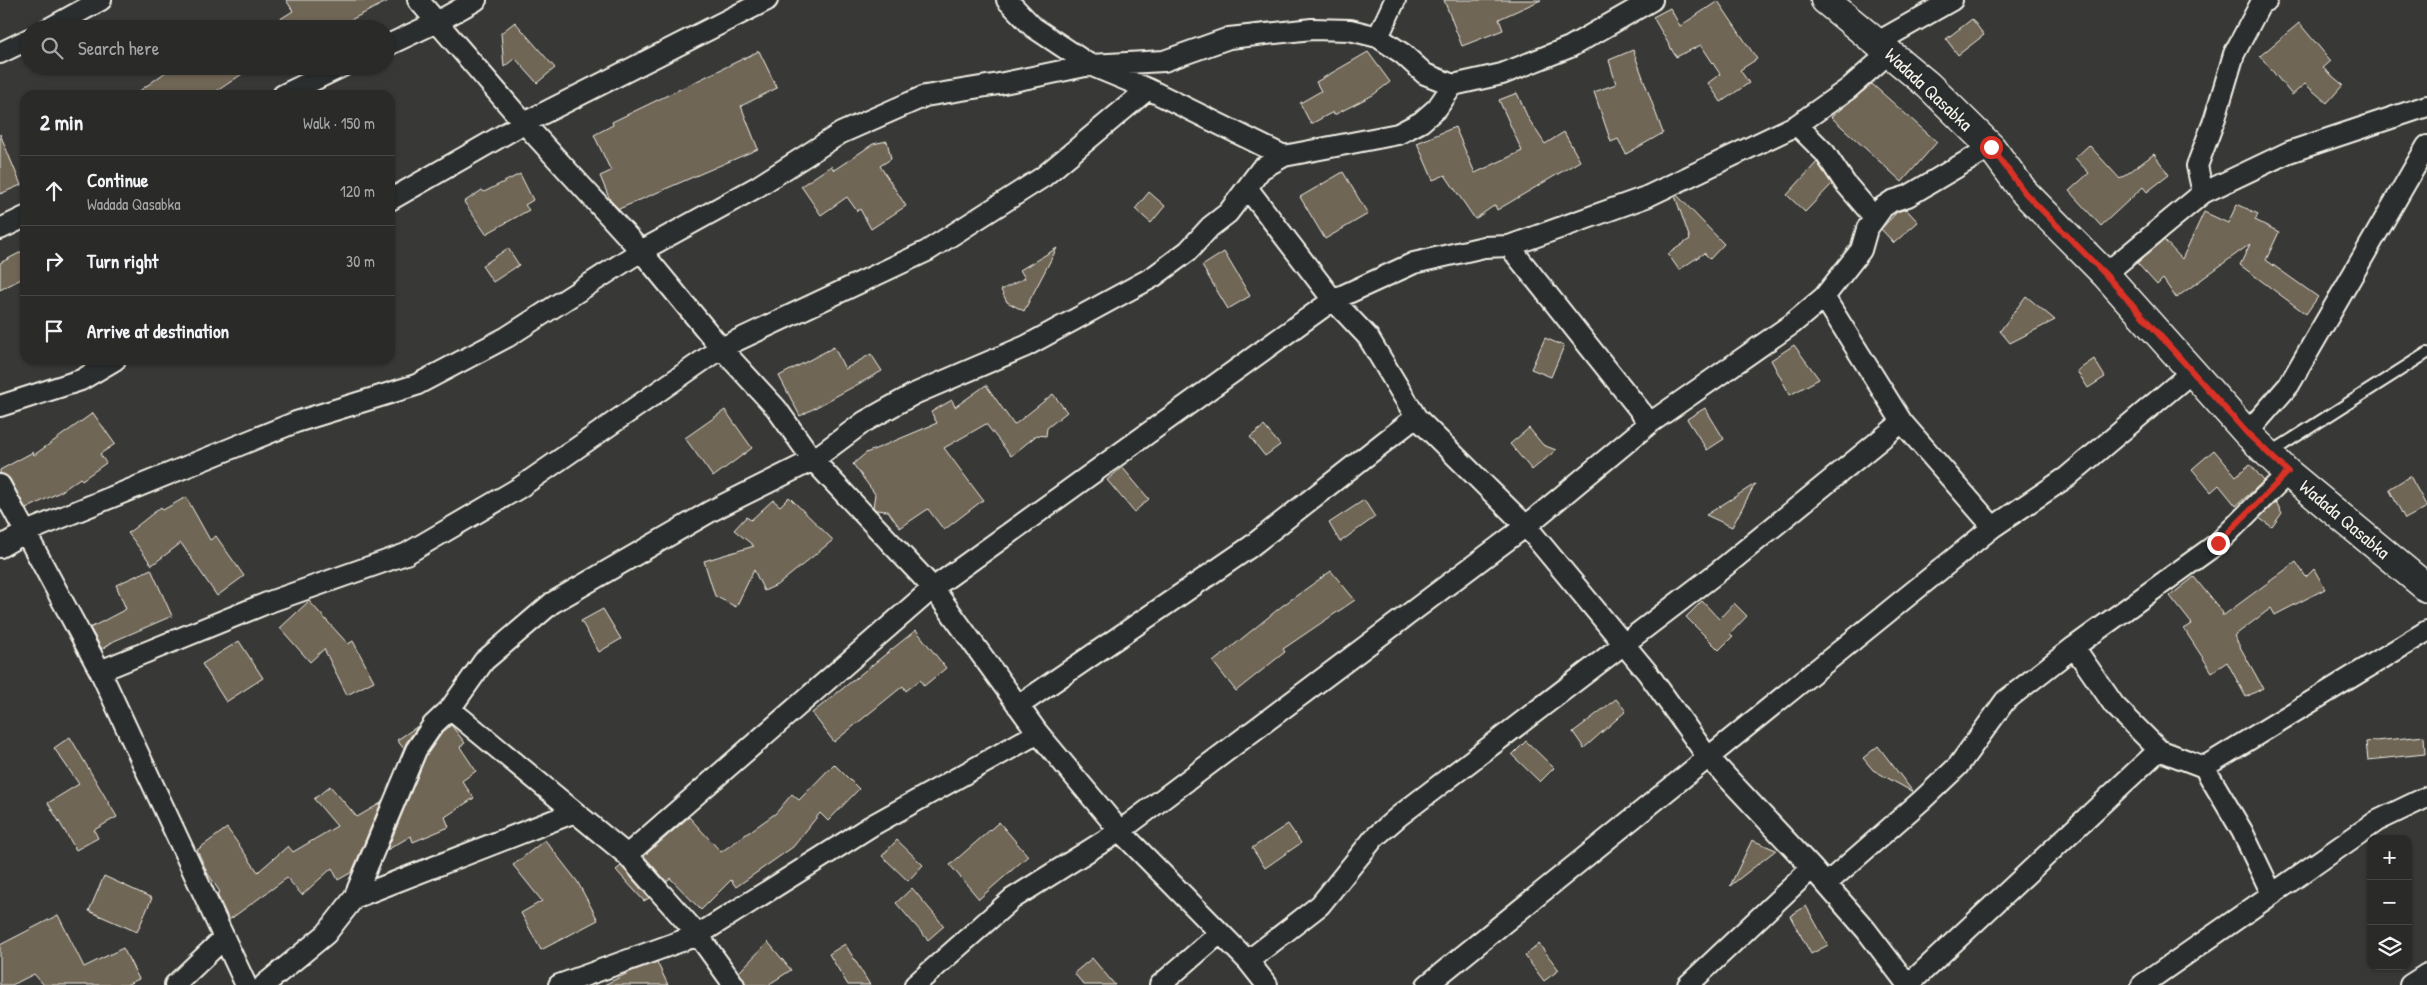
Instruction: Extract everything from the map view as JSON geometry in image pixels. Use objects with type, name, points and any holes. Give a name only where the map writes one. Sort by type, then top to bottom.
[{"type":"street","points":[[64,20],[101,0]]},
{"type":"street","points":[[418,0],[524,122],[641,251],[721,348],[776,408],[813,460],[933,588],[1038,733],[1120,831],[1248,962],[1267,985]]},
{"type":"street","points":[[395,42],[437,22],[476,0]]},
{"type":"street","points":[[395,197],[524,122],[767,0]]},
{"type":"street","points":[[1007,0],[1033,27],[1090,65],[1148,89],[1284,156]]},
{"type":"street","points":[[1378,36],[1395,0]]},
{"type":"street","points":[[0,547],[26,532],[296,422],[416,385],[507,337],[641,251],[757,187],[841,133],[925,96],[1000,84],[1090,65],[1164,61],[1229,38],[1312,29],[1350,30],[1378,36],[1403,54],[1424,74],[1453,84],[1502,74],[1570,46],[1631,6],[1652,0]]},
{"type":"street","name":"Wadada Qasabka","points":[[1825,0],[1928,85],[1991,147],[2025,193],[2105,274],[2247,433],[2288,472],[2427,588]]},
{"type":"street","points":[[627,855],[933,588],[1333,300],[1414,263],[1484,247],[1509,246],[1646,197],[1797,125],[1848,89],[1884,47],[1952,0]]},
{"type":"street","points":[[2203,193],[2197,166],[2215,118],[2234,54],[2262,3],[2267,0]]},
{"type":"street","points":[[0,53],[20,43]]},
{"type":"street","points":[[293,90],[324,75]]},
{"type":"street","points":[[264,985],[326,934],[354,898],[416,750],[433,725],[450,709],[484,661],[552,602],[711,511],[813,460],[864,422],[914,394],[1026,346],[1153,277],[1188,251],[1210,227],[1228,213],[1248,189],[1261,169],[1284,156],[1398,134],[1421,122],[1437,108],[1453,84]]},
{"type":"street","points":[[100,671],[272,601],[406,554],[519,488],[721,348],[927,251],[1043,177],[1148,89]]},
{"type":"street","points":[[2105,274],[2203,193],[2289,152],[2427,106]]},
{"type":"street","points":[[1797,125],[1824,153],[1844,183],[1874,217]]},
{"type":"street","points":[[2247,433],[2289,385],[2427,146]]},
{"type":"street","points":[[915,985],[1012,898],[1120,831],[1526,526],[1650,423],[1792,324],[1824,297],[1861,250],[1866,229],[1874,217],[1892,201],[1908,196],[1991,147]]},
{"type":"street","points":[[1248,189],[1333,300],[1368,338],[1416,417],[1526,526],[1624,642],[1663,693],[1707,756],[1812,868],[1866,930],[1908,985],[2159,750]]},
{"type":"street","points":[[0,229],[20,219]]},
{"type":"street","points":[[1509,246],[1650,423]]},
{"type":"street","points":[[1824,297],[1902,422],[1992,527]]},
{"type":"street","points":[[0,406],[81,380],[106,365]]},
{"type":"street","points":[[1427,985],[1707,756],[1992,527],[2067,477],[2193,371]]},
{"type":"street","points":[[1018,706],[1250,546],[1416,417]]},
{"type":"street","points":[[1248,962],[1320,905],[1374,838],[1399,816],[1771,530],[1902,422]]},
{"type":"street","points":[[1826,884],[1958,766],[2005,700],[2074,647],[2218,543],[2288,472]]},
{"type":"street","points":[[0,485],[100,671],[246,985]]},
{"type":"street","points":[[2204,767],[2427,632]]},
{"type":"street","points":[[2074,647],[2114,705],[2159,750],[2204,767],[2242,831],[2272,894]]},
{"type":"street","points":[[450,709],[627,855],[698,935],[734,985]]},
{"type":"street","points":[[559,985],[698,935],[871,826],[1038,733]]},
{"type":"street","points":[[2143,985],[2377,821],[2427,797]]},
{"type":"street","points":[[354,898],[575,812]]},
{"type":"street","points":[[1688,985],[1812,868]]},
{"type":"street","points":[[1160,985],[1220,933]]},
{"type":"street","points":[[175,985],[224,938]]},
{"type":"street","points":[[2410,985],[2427,974]]},
{"type":"lane","points":[[2269,454],[2427,353]]},
{"type":"building","points":[[286,0],[390,0],[351,20],[278,20],[293,11]]},
{"type":"building","points":[[1444,0],[1541,0],[1499,19],[1503,30],[1462,46]]},
{"type":"building","points":[[1718,1],[1757,59],[1740,70],[1749,83],[1721,102],[1708,83],[1720,74],[1701,45],[1676,57],[1653,17],[1670,8],[1680,26]]},
{"type":"building","points":[[1972,19],[1984,35],[1958,55],[1946,39]]},
{"type":"building","points":[[515,22],[555,68],[537,83],[515,58],[504,67],[501,33]]},
{"type":"building","points":[[2299,23],[2331,61],[2323,68],[2343,85],[2327,103],[2305,84],[2292,95],[2260,56]]},
{"type":"building","points":[[1633,50],[1663,133],[1626,154],[1618,139],[1611,142],[1594,92],[1616,84],[1609,60]]},
{"type":"building","points":[[759,51],[777,88],[741,106],[758,149],[619,209],[610,200],[600,176],[611,171],[594,135],[613,125],[612,122]]},
{"type":"building","points":[[1368,52],[1390,82],[1373,95],[1334,115],[1333,112],[1311,124],[1300,103],[1321,91],[1316,82]]},
{"type":"building","points":[[162,75],[241,75],[218,90],[141,90]]},
{"type":"building","points":[[1872,84],[1937,142],[1902,182],[1831,117]]},
{"type":"building","points":[[1517,93],[1528,118],[1545,144],[1564,132],[1580,161],[1497,210],[1495,205],[1475,219],[1445,175],[1433,180],[1417,143],[1455,127],[1475,173],[1522,151],[1499,100]]},
{"type":"building","points":[[0,134],[20,185],[0,194]]},
{"type":"building","points":[[887,141],[891,159],[880,166],[906,206],[871,229],[860,209],[857,211],[847,197],[821,215],[801,186],[831,166],[834,170],[873,144]]},
{"type":"building","points":[[2089,145],[2120,179],[2154,154],[2169,175],[2147,192],[2143,187],[2101,226],[2069,191],[2089,173],[2075,158]]},
{"type":"building","points":[[1817,162],[1832,184],[1805,212],[1787,195]]},
{"type":"building","points":[[1343,172],[1368,214],[1325,239],[1300,197]]},
{"type":"building","points":[[520,174],[533,200],[525,205],[529,210],[486,234],[464,202],[482,190],[484,192]]},
{"type":"building","points":[[1149,192],[1165,206],[1151,223],[1135,209]]},
{"type":"building","points":[[1677,195],[1724,244],[1710,259],[1704,253],[1679,270],[1668,254],[1690,239],[1675,196]]},
{"type":"building","points":[[2237,204],[2258,214],[2255,220],[2279,232],[2266,260],[2318,297],[2306,314],[2240,265],[2250,244],[2176,298],[2163,279],[2157,285],[2137,263],[2164,240],[2182,259],[2204,212],[2228,223]]},
{"type":"building","points":[[1906,209],[1918,222],[1894,243],[1881,229],[1897,212]]},
{"type":"building","points":[[508,248],[519,265],[493,282],[482,266]]},
{"type":"building","points":[[1057,248],[1024,311],[1007,302],[1001,290],[1025,278],[1020,270]]},
{"type":"building","points":[[1224,252],[1250,296],[1228,309],[1202,266]]},
{"type":"building","points":[[20,253],[20,280],[0,290],[0,263]]},
{"type":"building","points":[[2026,296],[2055,320],[2010,343],[2000,331]]},
{"type":"building","points":[[1545,338],[1564,346],[1551,377],[1531,369]]},
{"type":"building","points":[[1794,345],[1819,379],[1790,395],[1771,360]]},
{"type":"building","points":[[834,347],[845,369],[871,354],[882,371],[800,416],[779,376]]},
{"type":"building","points":[[2094,359],[2105,377],[2088,388],[2077,371]]},
{"type":"building","points":[[986,385],[1014,425],[1053,394],[1067,412],[1047,428],[1046,436],[1037,435],[1011,456],[986,424],[944,448],[983,500],[944,530],[928,509],[900,528],[888,511],[876,510],[873,507],[875,494],[853,464],[866,453],[937,423],[931,412],[952,400],[955,407]]},
{"type":"building","points":[[1705,408],[1724,439],[1707,450],[1687,419]]},
{"type":"building","points":[[725,410],[752,448],[713,477],[685,438]]},
{"type":"building","points":[[93,413],[115,444],[100,454],[106,463],[82,480],[80,478],[62,491],[26,509],[10,479],[0,473],[0,470],[33,452],[34,455]]},
{"type":"building","points":[[1264,426],[1280,445],[1265,456],[1250,437]]},
{"type":"building","points":[[1529,428],[1543,445],[1556,450],[1532,470],[1510,444]]},
{"type":"building","points":[[2214,450],[2236,476],[2250,464],[2264,481],[2236,506],[2219,485],[2211,492],[2192,469]]},
{"type":"building","points":[[1122,467],[1149,499],[1134,512],[1107,480]]},
{"type":"building","points":[[2410,476],[2427,507],[2405,519],[2389,489]]},
{"type":"building","points":[[1755,484],[1732,527],[1706,515]]},
{"type":"building","points":[[186,497],[210,540],[216,536],[244,576],[217,596],[181,543],[152,565],[128,533],[161,507],[163,510]]},
{"type":"building","points":[[789,497],[833,540],[779,584],[764,591],[754,570],[736,607],[715,596],[704,561],[754,546],[734,530],[746,517],[751,520],[773,500],[780,506]]},
{"type":"building","points":[[1364,500],[1375,517],[1340,542],[1329,523]]},
{"type":"building","points":[[2276,502],[2282,513],[2272,527],[2259,518]]},
{"type":"building","points":[[2296,562],[2306,577],[2314,569],[2325,589],[2275,615],[2271,608],[2234,636],[2263,688],[2246,697],[2227,662],[2212,672],[2184,629],[2192,624],[2170,596],[2194,577],[2223,613],[2222,615],[2224,615]]},
{"type":"building","points":[[151,569],[172,616],[114,641],[102,649],[90,628],[126,609],[116,585]]},
{"type":"building","points":[[1331,571],[1355,600],[1283,649],[1285,652],[1236,691],[1213,662],[1282,606]]},
{"type":"building","points":[[309,601],[348,644],[353,641],[374,681],[347,695],[324,649],[310,662],[280,628]]},
{"type":"building","points":[[1702,601],[1719,619],[1734,603],[1747,616],[1730,634],[1733,636],[1719,650],[1686,617]]},
{"type":"building","points":[[603,609],[621,639],[599,652],[581,621]]},
{"type":"building","points":[[916,630],[946,668],[924,686],[920,680],[906,691],[903,686],[834,742],[812,713]]},
{"type":"building","points":[[239,641],[263,678],[226,702],[202,664]]},
{"type":"building","points":[[1616,699],[1626,711],[1584,748],[1573,732]]},
{"type":"building","points":[[451,725],[465,743],[460,747],[476,771],[462,781],[474,798],[445,817],[449,827],[413,842],[411,836],[387,850],[426,756],[442,733]]},
{"type":"building","points":[[418,726],[406,743],[404,749],[397,740]]},
{"type":"building","points":[[2424,736],[2425,754],[2368,760],[2366,742]]},
{"type":"building","points":[[70,737],[117,817],[94,830],[98,838],[76,850],[48,803],[79,784],[54,748]]},
{"type":"building","points":[[1526,741],[1554,768],[1540,782],[1512,755]]},
{"type":"building","points":[[1878,746],[1913,792],[1873,770],[1863,758]]},
{"type":"building","points":[[834,764],[859,789],[828,821],[820,813],[793,847],[736,887],[731,880],[701,910],[670,878],[667,882],[644,856],[689,817],[721,852],[776,813],[792,794],[799,800]]},
{"type":"building","points":[[330,786],[357,817],[381,803],[352,872],[338,880],[332,868],[302,895],[287,878],[229,920],[217,894],[220,892],[208,874],[197,850],[227,828],[258,872],[288,846],[293,852],[337,826],[314,799]]},
{"type":"building","points":[[999,822],[1028,856],[979,899],[950,865]]},
{"type":"building","points":[[1288,824],[1301,843],[1265,868],[1252,848]]},
{"type":"building","points":[[545,840],[577,881],[598,920],[541,950],[521,913],[542,901],[513,865]]},
{"type":"building","points":[[897,840],[923,865],[908,881],[882,856]]},
{"type":"building","points":[[1752,840],[1776,850],[1730,886]]},
{"type":"building","points":[[621,866],[649,898],[644,901],[616,870]]},
{"type":"building","points":[[104,876],[152,898],[137,932],[89,911]]},
{"type":"building","points":[[912,888],[944,926],[928,940],[896,903]]},
{"type":"building","points":[[1806,906],[1828,945],[1811,954],[1790,916]]},
{"type":"building","points":[[58,915],[84,967],[123,948],[139,979],[126,985],[44,985],[34,974],[12,985],[0,985],[0,945]]},
{"type":"building","points":[[768,942],[791,970],[768,985],[746,985],[739,972]]},
{"type":"building","points":[[845,944],[870,985],[848,985],[829,954]]},
{"type":"building","points":[[1539,944],[1559,970],[1544,981],[1525,956]]},
{"type":"building","points":[[1092,958],[1115,985],[1084,985],[1074,973]]},
{"type":"building","points":[[657,962],[668,985],[604,985],[632,971]]},
{"type":"route","points":[[1991,147],[2025,193],[2105,274],[2247,433],[2288,472],[2218,543]]}]
